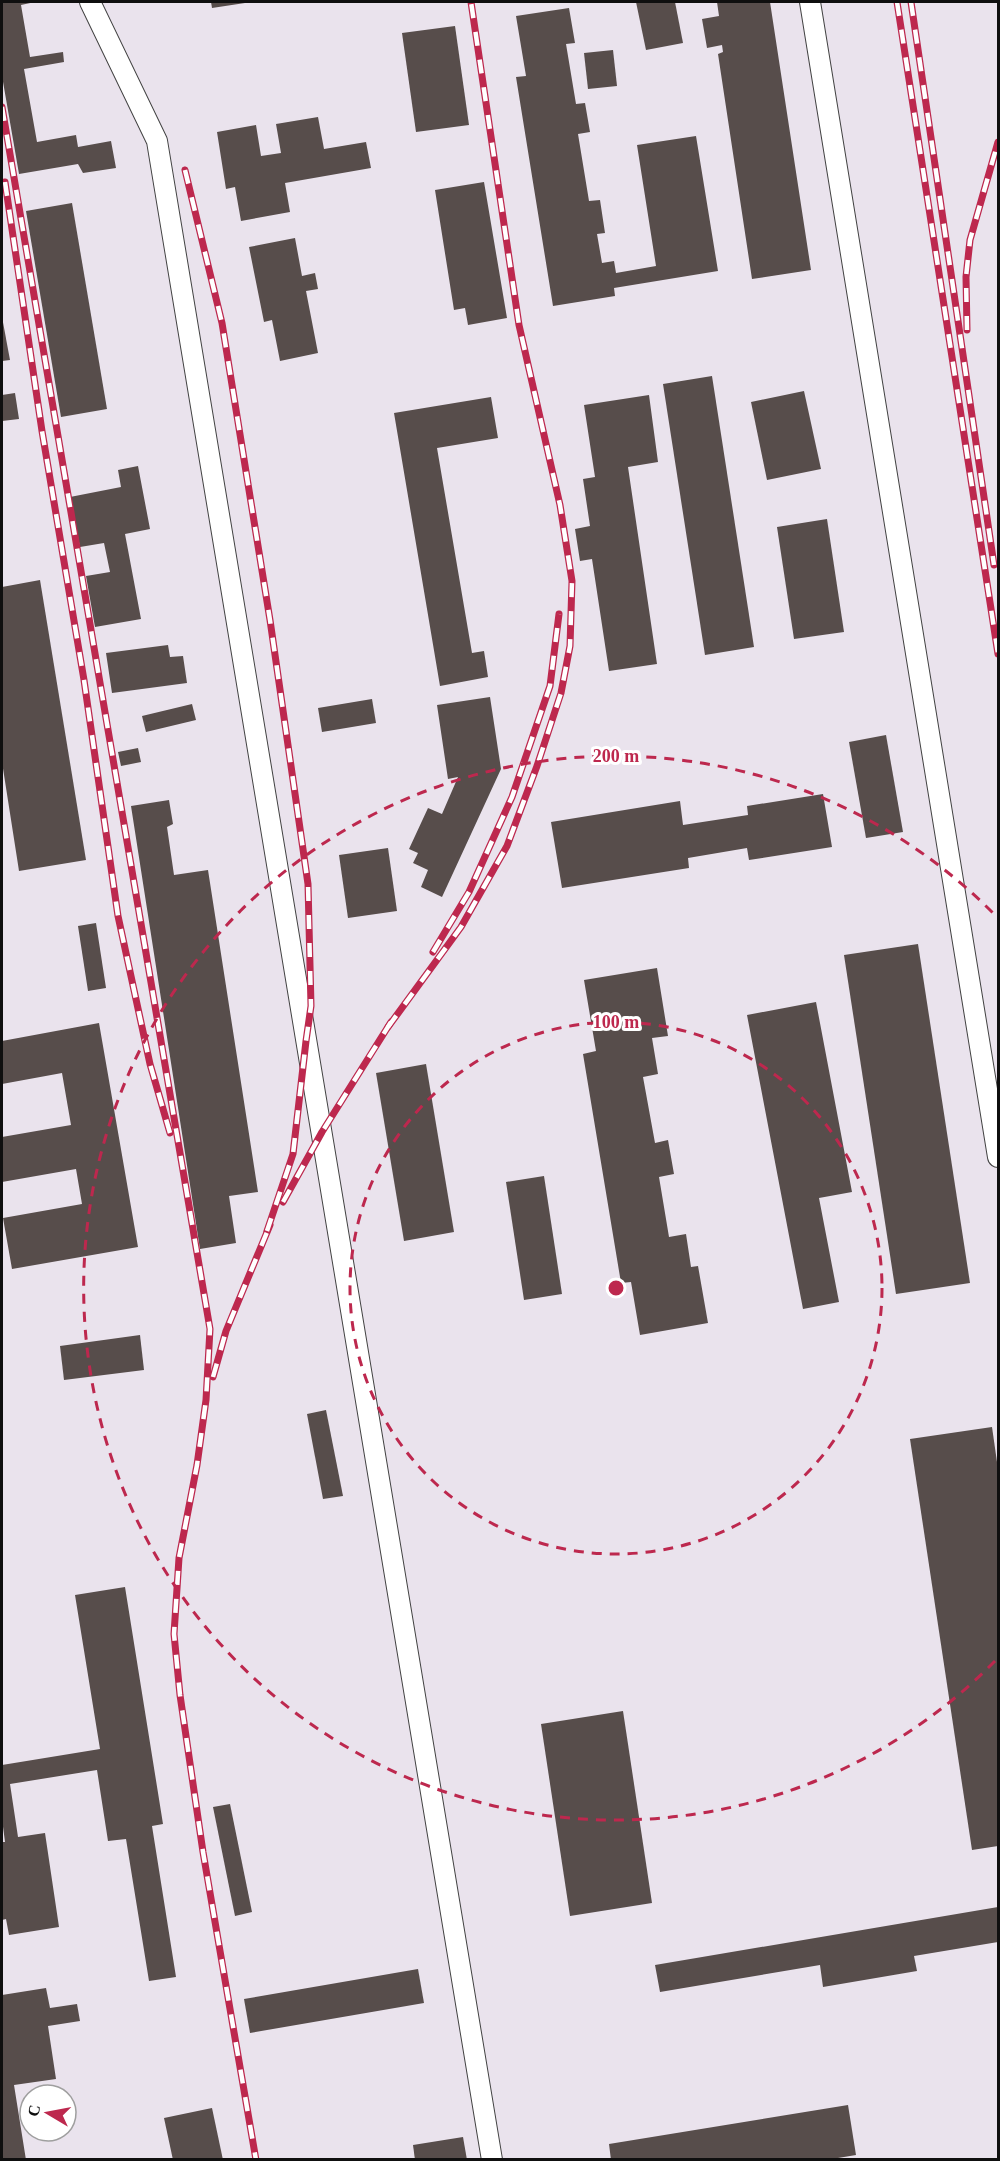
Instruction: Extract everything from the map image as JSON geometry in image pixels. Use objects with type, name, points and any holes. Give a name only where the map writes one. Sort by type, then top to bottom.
[{"type":"lane","points":[[90,2],[157,141],[492,2160]]},
{"type":"lane","points":[[810,2],[999,1157]]},
{"type":"shaded area","points":[[2,2],[998,2],[998,2159],[2,2160]]},
{"type":"building","points":[[2,2],[35,2],[21,5],[30,57],[63,52],[64,62],[24,69],[37,142],[76,135],[78,147],[111,141],[116,168],[83,173],[78,164],[19,174],[2,76]]},
{"type":"building","points":[[211,2],[245,2],[245,3],[212,8]]},
{"type":"building","points":[[636,2],[675,2],[683,43],[646,50]]},
{"type":"building","points":[[717,2],[770,2],[811,270],[752,279],[718,54],[723,52],[722,45],[707,48],[702,19],[719,16]]},
{"type":"building","points":[[569,8],[575,43],[566,44],[576,104],[585,103],[590,132],[578,134],[589,201],[600,200],[605,233],[597,234],[602,263],[614,261],[616,273],[656,266],[637,145],[696,136],[718,271],[614,288],[615,296],[553,306],[516,77],[526,76],[516,16]]},
{"type":"building","points":[[455,26],[469,125],[416,132],[402,33]]},
{"type":"building","points":[[613,50],[617,86],[588,89],[584,53]]},
{"type":"building","points":[[318,117],[324,149],[366,142],[371,168],[285,183],[290,212],[241,221],[235,187],[226,189],[217,132],[256,125],[261,156],[281,153],[276,124]]},
{"type":"building","points":[[484,182],[507,318],[468,325],[465,308],[454,310],[435,190]]},
{"type":"building","points":[[72,203],[107,409],[61,417],[26,211]]},
{"type":"building","points":[[295,238],[302,276],[315,273],[318,289],[306,291],[318,353],[280,361],[272,320],[264,322],[249,247]]},
{"type":"building","points":[[2,317],[10,360],[2,361]]},
{"type":"building","points":[[712,376],[754,647],[705,655],[663,384]]},
{"type":"building","points":[[804,391],[821,469],[767,480],[751,402]]},
{"type":"building","points":[[15,393],[19,419],[2,421],[2,395]]},
{"type":"building","points":[[649,395],[658,462],[628,467],[657,664],[609,671],[592,559],[580,561],[575,529],[590,526],[583,479],[595,477],[584,405]]},
{"type":"building","points":[[491,397],[498,438],[437,448],[472,653],[484,651],[488,677],[440,686],[394,413]]},
{"type":"building","points":[[138,466],[150,529],[125,534],[141,619],[95,627],[86,576],[110,572],[104,543],[80,547],[70,497],[121,487],[118,470]]},
{"type":"building","points":[[827,519],[844,632],[794,639],[777,527]]},
{"type":"building","points":[[40,580],[86,860],[19,871],[2,762],[2,587]]},
{"type":"building","points":[[168,645],[170,657],[183,656],[187,683],[112,693],[106,653]]},
{"type":"building","points":[[490,697],[501,769],[442,897],[421,887],[428,870],[413,863],[418,853],[409,849],[428,808],[442,814],[458,777],[448,779],[437,705]]},
{"type":"building","points":[[372,699],[376,723],[322,732],[318,708]]},
{"type":"building","points":[[192,704],[196,720],[146,732],[142,716]]},
{"type":"building","points":[[886,735],[903,832],[866,838],[849,742]]},
{"type":"building","points":[[138,748],[141,762],[121,766],[118,752]]},
{"type":"building","points":[[823,794],[832,847],[749,860],[747,848],[688,858],[689,868],[562,888],[551,822],[680,801],[683,825],[748,815],[747,806]]},
{"type":"building","points":[[169,800],[173,824],[167,827],[174,875],[208,870],[258,1192],[229,1196],[236,1243],[200,1249],[131,806]]},
{"type":"building","points":[[388,848],[397,911],[348,918],[339,855]]},
{"type":"building","points":[[96,923],[106,988],[88,991],[78,926]]},
{"type":"building","points":[[918,944],[970,1283],[896,1294],[844,955]]},
{"type":"building","points":[[657,968],[668,1036],[652,1038],[658,1074],[643,1077],[655,1143],[668,1140],[674,1174],[659,1177],[669,1237],[686,1234],[691,1267],[698,1266],[708,1323],[640,1335],[631,1282],[621,1283],[583,1054],[596,1051],[584,980]]},
{"type":"building","points":[[816,1002],[852,1192],[819,1198],[839,1302],[803,1309],[747,1015]]},
{"type":"building","points":[[99,1023],[138,1247],[12,1269],[3,1218],[82,1204],[76,1169],[2,1182],[2,1137],[71,1125],[62,1073],[2,1084],[2,1041]]},
{"type":"building","points":[[426,1064],[454,1232],[404,1241],[376,1073]]},
{"type":"building","points":[[544,1176],[562,1294],[524,1300],[506,1182]]},
{"type":"building","points":[[140,1335],[144,1370],[64,1380],[60,1346]]},
{"type":"building","points":[[326,1410],[343,1496],[323,1499],[307,1414]]},
{"type":"building","points":[[992,1427],[998,1469],[998,1846],[972,1850],[910,1439]]},
{"type":"building","points":[[125,1587],[163,1824],[152,1826],[176,1977],[149,1981],[126,1839],[108,1841],[97,1770],[10,1784],[18,1837],[45,1833],[59,1927],[9,1935],[6,1919],[2,1920],[2,1842],[5,1842],[2,1819],[2,1765],[100,1749],[75,1595]]},
{"type":"building","points":[[623,1711],[652,1903],[570,1916],[541,1724]]},
{"type":"building","points":[[230,1804],[252,1912],[235,1916],[213,1807]]},
{"type":"building","points":[[998,1907],[998,1942],[914,1956],[917,1971],[823,1987],[820,1965],[660,1992],[655,1965]]},
{"type":"building","points":[[418,1969],[424,2003],[250,2033],[244,1999]]},
{"type":"building","points":[[46,1988],[50,2008],[77,2004],[80,2021],[48,2026],[56,2079],[14,2085],[18,2110],[18,2143],[23,2143],[26,2160],[2,2160],[2,1995]]},
{"type":"building","points":[[848,2105],[856,2155],[826,2160],[611,2160],[609,2144]]},
{"type":"building","points":[[212,2108],[223,2160],[173,2160],[164,2118]]},
{"type":"building","points":[[463,2137],[467,2160],[415,2160],[413,2145]]},
{"type":"railway","points":[[388,1027],[461,927],[507,846],[561,693],[570,646],[572,581],[560,505],[519,325],[471,2]]},
{"type":"railway","points":[[897,2],[998,654]]},
{"type":"railway","points":[[911,2],[994,565]]},
{"type":"railway","points":[[2,107],[210,1329],[206,1400],[197,1465],[179,1558],[174,1634],[180,1695],[203,1852],[256,2160]]},
{"type":"railway","points":[[967,330],[966,277],[970,240],[998,142]]},
{"type":"railway","points":[[185,170],[222,323],[270,620],[308,884],[311,1006],[293,1154],[267,1231]]},
{"type":"railway","points":[[5,182],[42,431],[84,680],[118,916],[150,1064],[170,1133]]},
{"type":"railway","points":[[433,952],[469,892],[512,797],[550,686],[559,614]]},
{"type":"railway","points":[[283,1202],[322,1132],[391,1022]]},
{"type":"railway","points":[[213,1377],[226,1331],[270,1225]]}]
